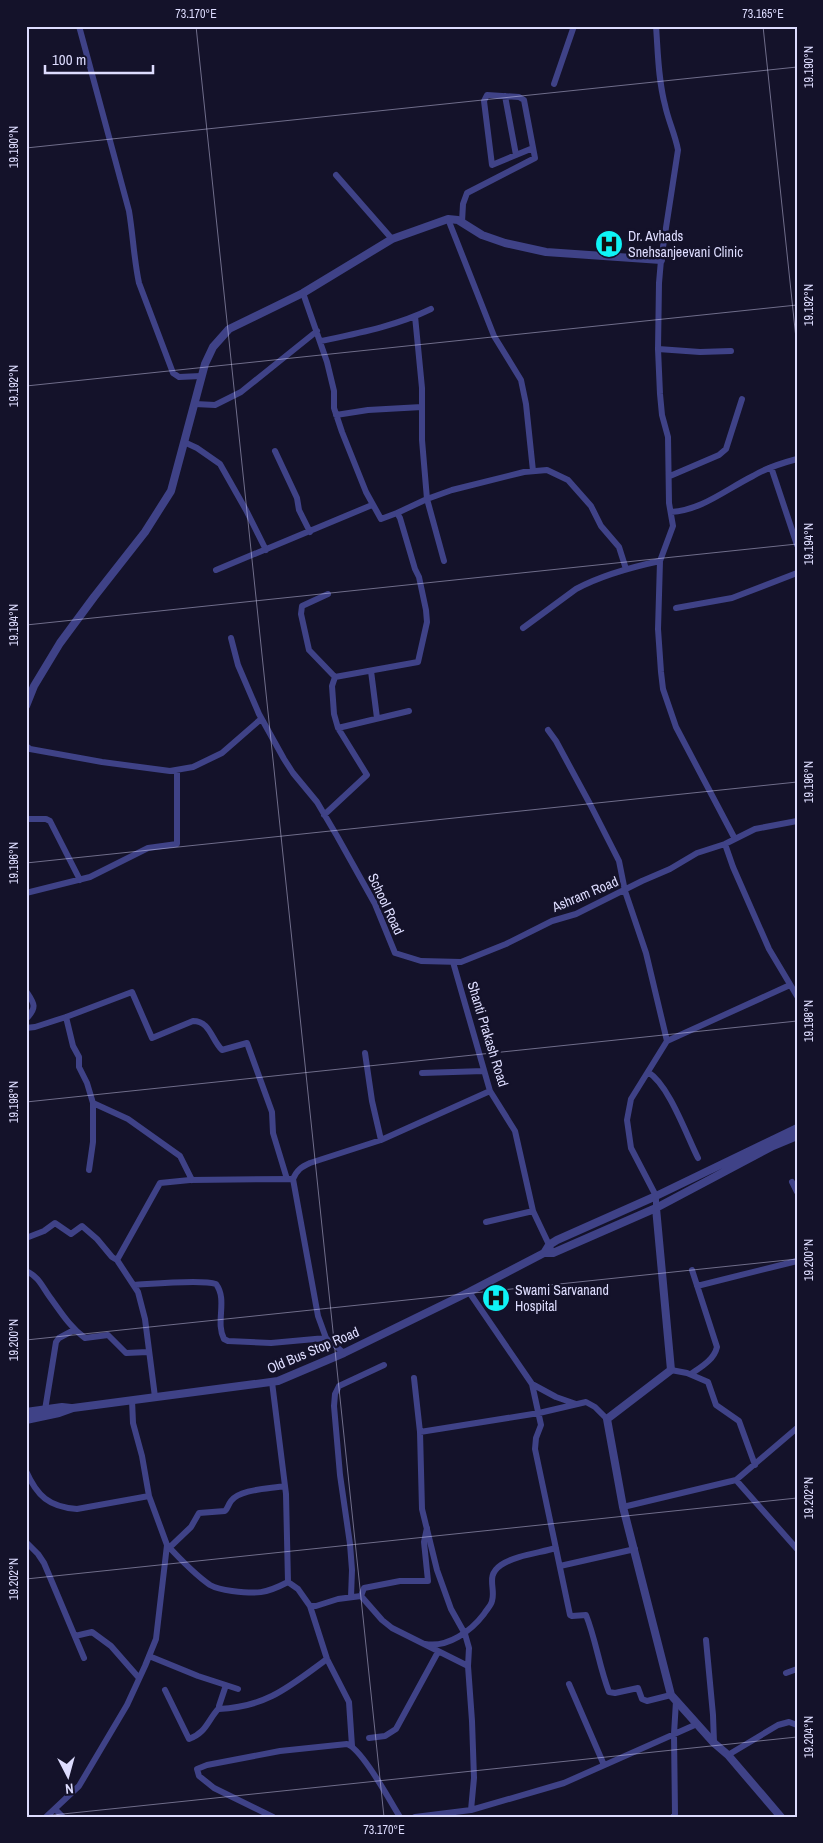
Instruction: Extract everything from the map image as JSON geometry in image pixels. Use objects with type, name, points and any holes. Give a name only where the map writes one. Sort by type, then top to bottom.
[{"type":"street","points":[[79,26],[129,211],[139,283],[173,373],[179,377],[201,376]]},
{"type":"street","points":[[554,84],[574,26]]},
{"type":"street","points":[[656,26],[664,104],[678,150],[661,260],[658,349],[662,415],[668,437],[673,526],[660,560],[658,629],[663,689],[684,744],[714,796],[735,839]]},
{"type":"street","points":[[462,222],[463,204],[467,193],[535,158],[524,100],[519,96],[488,95],[484,101],[492,165],[533,148]]},
{"type":"street","points":[[505,96],[516,155]]},
{"type":"street","points":[[336,175],[392,239]]},
{"type":"street","points":[[26,706],[34,686],[60,643],[160,510],[171,491],[201,376],[213,347],[229,328],[304,293],[392,239],[448,219],[462,222],[482,234],[505,243],[546,252],[661,260]]},
{"type":"street","points":[[448,219],[494,336],[520,380],[526,404],[533,471]]},
{"type":"street","points":[[304,293],[321,341],[334,391],[336,415],[372,505],[381,519],[427,498],[452,490],[533,471],[548,470],[568,480],[592,506],[601,526],[618,547],[626,569]]},
{"type":"street","points":[[321,341],[386,326],[431,309]]},
{"type":"street","points":[[415,316],[422,388],[422,440],[427,498],[444,561]]},
{"type":"street","points":[[195,404],[216,406],[241,392],[317,331]]},
{"type":"street","points":[[658,349],[731,352]]},
{"type":"street","points":[[670,476],[719,455],[726,449],[742,399]]},
{"type":"street","points":[[336,415],[368,410],[422,407]]},
{"type":"street","points":[[184,442],[198,448],[220,464],[266,550]]},
{"type":"street","points":[[275,451],[297,498],[299,510],[310,532]]},
{"type":"street","points":[[671,512],[684,511],[699,506],[754,474],[797,459]]},
{"type":"street","points":[[771,467],[797,545]]},
{"type":"street","points":[[216,570],[372,505]]},
{"type":"street","points":[[335,677],[418,662],[428,622],[422,589],[397,513]]},
{"type":"street","points":[[523,628],[576,589],[626,569],[660,560]]},
{"type":"street","points":[[676,608],[732,598],[797,572]]},
{"type":"street","points":[[328,594],[302,606],[301,614],[309,650],[335,677]]},
{"type":"street","points":[[231,638],[238,665],[262,719],[284,759],[317,802],[324,815],[366,775],[338,728],[334,714],[332,686],[335,677]]},
{"type":"street","points":[[371,671],[377,718]]},
{"type":"street","points":[[338,728],[409,711]]},
{"type":"street","points":[[26,746],[30,749],[102,762],[170,771],[193,766],[222,753],[262,719]]},
{"type":"street","points":[[548,730],[556,741],[619,861],[646,953],[667,1041]]},
{"type":"street","points":[[26,893],[80,880],[148,848],[177,844],[177,770]]},
{"type":"street","name":"School Road","points":[[324,815],[375,904],[395,953],[421,961],[453,962]]},
{"type":"street","points":[[26,819],[46,819],[50,821],[80,880]]},
{"type":"street","name":"Ashram Road","points":[[453,962],[461,962],[479,956],[529,934],[552,921],[576,914],[670,869],[698,853],[725,844],[755,829],[797,821]]},
{"type":"street","points":[[725,844],[733,867],[769,949],[797,996]]},
{"type":"street","name":"Shanti Prakash Road","points":[[453,962],[490,1091],[515,1131],[533,1211],[549,1250]]},
{"type":"street","points":[[671,1370],[656,1196],[631,1148],[627,1120],[630,1099],[667,1041],[790,984]]},
{"type":"street","points":[[26,991],[34,1002],[33,1013],[26,1019]]},
{"type":"street","points":[[27,1028],[66,1017],[132,992],[152,1038],[193,1021],[198,1021],[205,1024],[222,1050],[248,1043],[272,1112],[273,1133],[290,1179],[314,1299],[326,1338],[344,1353]]},
{"type":"street","points":[[66,1017],[73,1046],[78,1057],[79,1067],[93,1102],[93,1142],[89,1170]]},
{"type":"street","points":[[365,1053],[372,1101],[381,1140]]},
{"type":"street","points":[[422,1073],[484,1071]]},
{"type":"street","points":[[648,1072],[656,1077],[672,1103],[698,1158]]},
{"type":"street","points":[[117,1260],[160,1183],[192,1180],[290,1179],[305,1166],[381,1140],[490,1091]]},
{"type":"street","points":[[93,1102],[128,1119],[180,1156],[192,1180]]},
{"type":"street","points":[[549,1250],[797,1128]]},
{"type":"street","points":[[549,1250],[656,1208],[774,1146],[797,1136]]},
{"type":"street","points":[[792,1182],[797,1192]]},
{"type":"street","points":[[486,1222],[533,1211]]},
{"type":"street","points":[[26,1238],[44,1232],[55,1223],[71,1234],[82,1226],[117,1260],[138,1292],[145,1319],[155,1397]]},
{"type":"street","name":"Old Bus Stop Road","points":[[26,1420],[73,1408],[278,1381],[344,1353],[470,1292],[549,1250]]},
{"type":"street","points":[[697,1286],[797,1261]]},
{"type":"street","points":[[691,1374],[716,1353],[717,1347],[692,1270]]},
{"type":"street","points":[[26,1271],[35,1276],[74,1330],[85,1338],[108,1335],[126,1353],[148,1352]]},
{"type":"street","points":[[134,1285],[194,1282],[211,1282],[216,1284],[221,1295],[221,1332],[224,1339],[228,1341],[271,1343],[326,1338]]},
{"type":"street","points":[[470,1292],[532,1384],[541,1425],[536,1438],[535,1449],[570,1615],[586,1615],[609,1692],[615,1693],[638,1688],[642,1699],[646,1701],[674,1698]]},
{"type":"street","points":[[45,1410],[57,1340],[74,1330]]},
{"type":"street","points":[[350,1597],[352,1570],[340,1482],[334,1406],[335,1394],[339,1386],[384,1365]]},
{"type":"street","points":[[607,1419],[671,1370],[691,1374],[708,1382],[716,1405],[739,1421],[755,1465]]},
{"type":"street","points":[[414,1378],[420,1432],[422,1509],[437,1570],[451,1609],[469,1648],[468,1666],[474,1778],[471,1810]]},
{"type":"street","points":[[272,1382],[285,1486],[288,1582]]},
{"type":"street","points":[[532,1384],[556,1397],[576,1404]]},
{"type":"street","points":[[132,1400],[133,1422],[150,1496],[168,1547],[210,1585],[222,1590],[252,1594],[273,1590],[288,1582]]},
{"type":"street","points":[[420,1432],[539,1413],[586,1402],[595,1407],[607,1419],[624,1507],[674,1698],[675,1814],[673,1817]]},
{"type":"street","name":"Old Bus Stop Road","points":[[26,1412],[62,1407],[73,1408]]},
{"type":"street","points":[[624,1507],[736,1480],[797,1428]]},
{"type":"street","points":[[26,1471],[43,1498],[53,1505],[66,1508],[77,1509],[150,1496]]},
{"type":"street","points":[[736,1480],[797,1549]]},
{"type":"street","points":[[46,1817],[79,1786],[127,1705],[156,1639],[168,1547],[191,1527],[198,1513],[226,1511],[230,1502],[238,1493],[285,1486]]},
{"type":"street","points":[[361,1596],[364,1588],[400,1581],[428,1581],[424,1542],[427,1528]]},
{"type":"street","points":[[26,1542],[38,1554],[44,1564],[84,1658]]},
{"type":"street","points":[[421,1643],[440,1644],[464,1634],[479,1621],[491,1604],[493,1598],[491,1580],[493,1574],[500,1566],[515,1559],[556,1548]]},
{"type":"street","points":[[560,1566],[635,1549]]},
{"type":"street","points":[[288,1582],[298,1588],[310,1606],[327,1659],[349,1702],[352,1746]]},
{"type":"street","points":[[310,1606],[316,1606],[338,1598],[361,1596]]},
{"type":"street","points":[[361,1596],[382,1620],[392,1628],[468,1666]]},
{"type":"street","points":[[76,1636],[92,1632],[111,1646],[139,1678]]},
{"type":"street","points":[[706,1640],[714,1715],[714,1743]]},
{"type":"street","points":[[369,1738],[384,1736],[396,1729],[438,1652]]},
{"type":"street","points":[[149,1656],[238,1689]]},
{"type":"street","points":[[218,1708],[253,1704],[276,1696],[327,1659]]},
{"type":"street","points":[[786,1673],[797,1669]]},
{"type":"street","points":[[569,1684],[604,1765]]},
{"type":"street","points":[[165,1690],[190,1739],[203,1732],[210,1717],[218,1708],[226,1686]]},
{"type":"street","points":[[674,1698],[714,1743],[728,1755],[781,1817]]},
{"type":"street","points":[[728,1755],[778,1725],[789,1722],[797,1725]]},
{"type":"street","points":[[415,1817],[471,1810],[564,1783],[697,1724]]},
{"type":"street","points":[[273,1817],[214,1788],[198,1776],[197,1769],[207,1765],[280,1751],[347,1744],[352,1746],[363,1758],[400,1817]]},
{"type":"street","points":[[55,1809],[63,1817]]},
{"type":"place","name":"Dr. Avhads Snehsanjeevani Clinic","points":[[609,244]]},
{"type":"place","name":"Swami Sarvanand Hospital","points":[[496,1298]]}]
